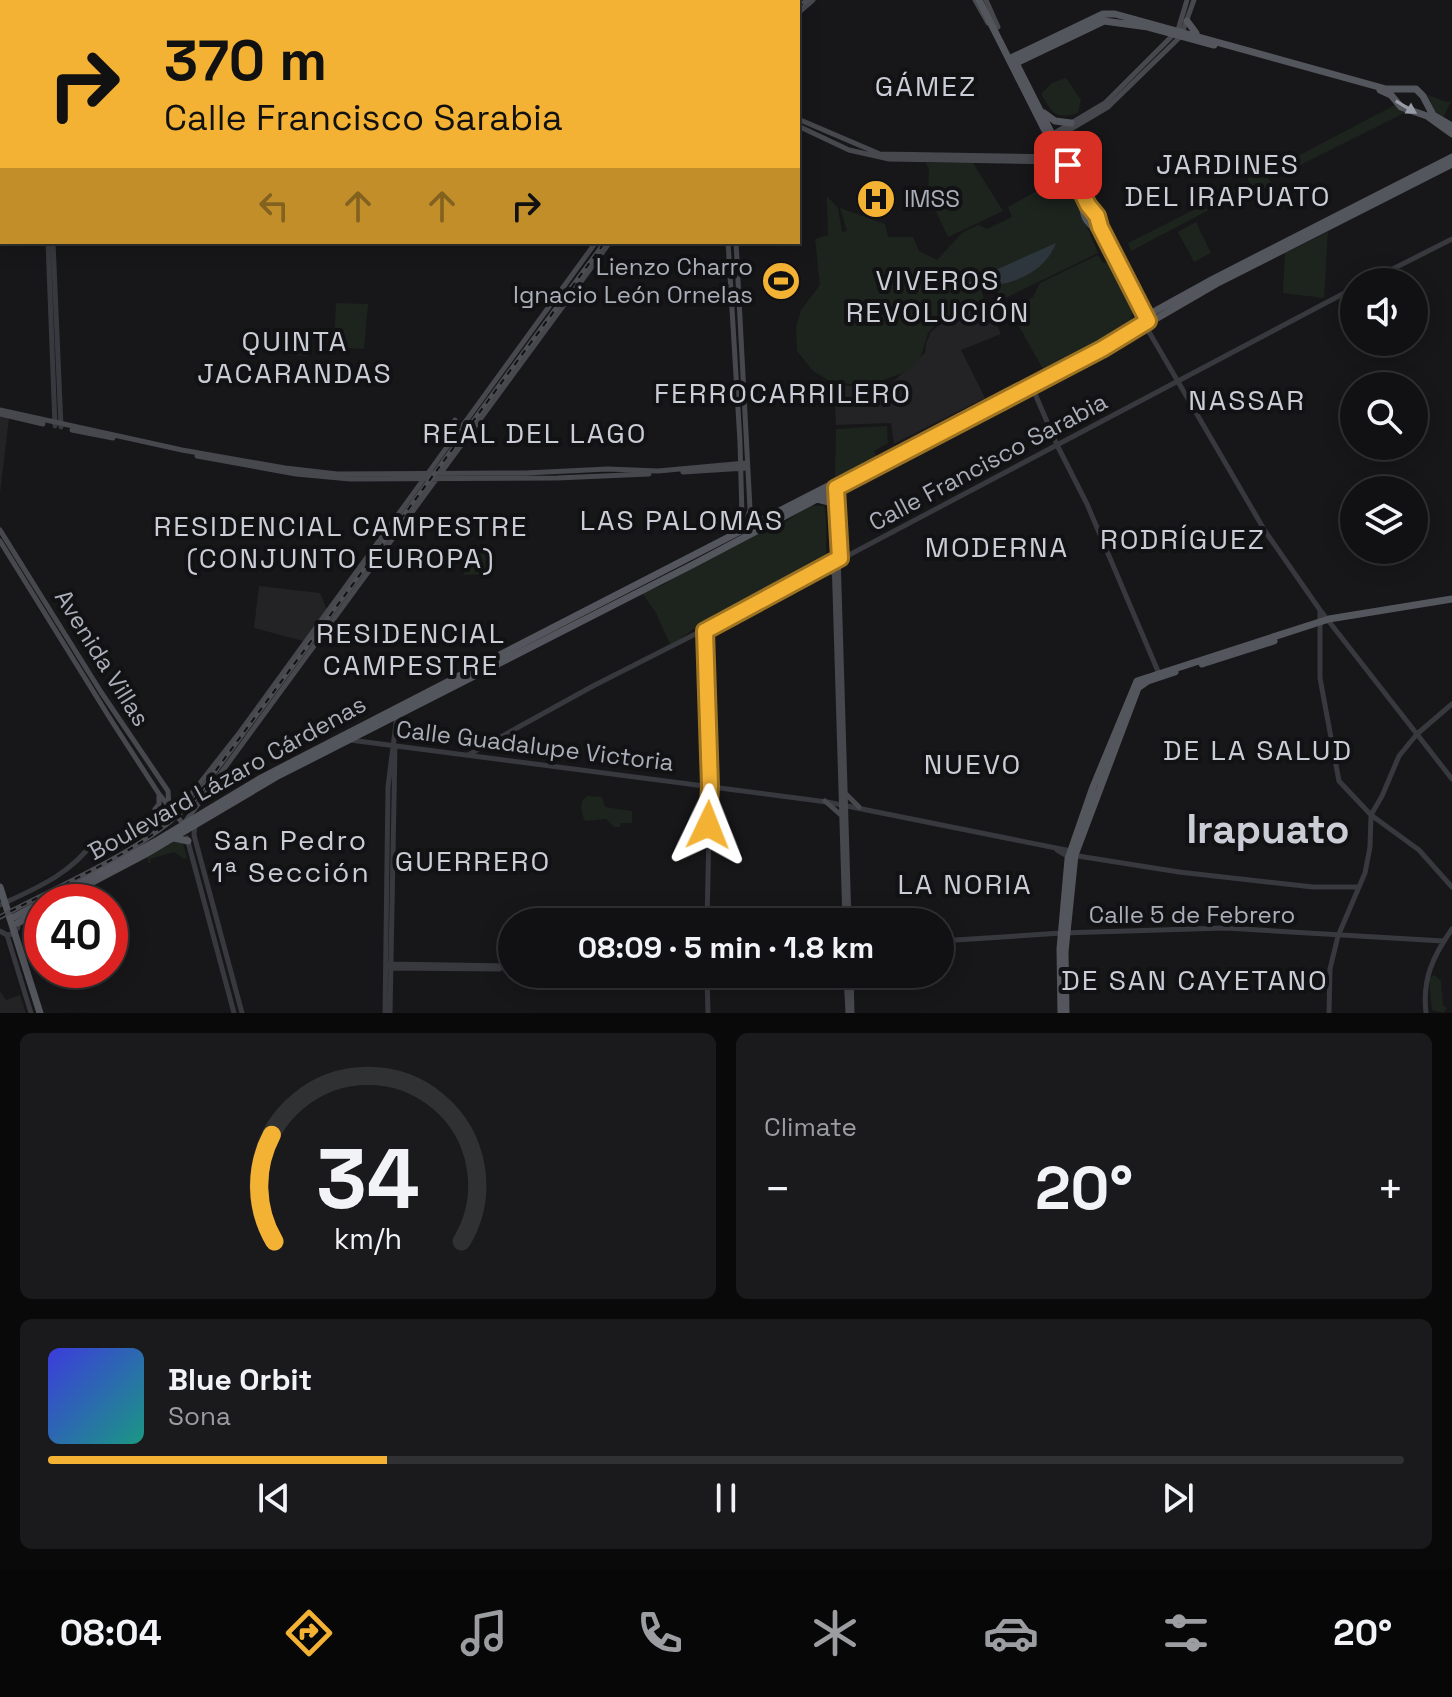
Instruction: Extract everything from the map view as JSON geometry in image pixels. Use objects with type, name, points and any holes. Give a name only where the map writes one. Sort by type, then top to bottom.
[{"type":"main road","points":[[981,0],[1053,139]]},
{"type":"main road","points":[[1033,158],[1071,123],[1105,103],[1179,33],[1187,0]]},
{"type":"main road","points":[[1043,156],[1053,139],[1108,107],[1179,33],[1194,0]]},
{"type":"main road","points":[[1015,60],[1104,21],[1118,21],[1179,33],[1384,91],[1401,107],[1427,116],[1452,134]]},
{"type":"main road","points":[[1187,21],[1198,35]]},
{"type":"main road","points":[[994,26],[1040,109],[1084,213],[1094,225],[1145,320]]},
{"type":"main road","points":[[1179,33],[1198,35],[1386,89],[1416,89],[1433,115],[1452,126]]},
{"type":"main road","points":[[1040,109],[1055,121],[1071,123]]},
{"type":"main road","points":[[801,124],[850,147],[880,154],[1062,160]]},
{"type":"main road","points":[[1033,158],[1043,156],[1062,160],[1093,210],[1097,232],[1145,320]]},
{"type":"main road","name":"Boulevard Lázaro Cárdenas","points":[[1031,384],[1284,242],[1452,157]]},
{"type":"main road","name":"Boulevard Lázaro Cárdenas","points":[[89,884],[172,838],[184,826],[733,534],[749,531],[760,521],[1031,384],[1145,320],[1452,164]]},
{"type":"main road","points":[[1084,213],[1093,210]]},
{"type":"main road","points":[[170,807],[186,801],[240,732],[595,244]]},
{"type":"main road","points":[[184,826],[609,244]]},
{"type":"main road","points":[[728,244],[749,531]]},
{"type":"main road","points":[[736,244],[743,465]]},
{"type":"main road","points":[[729,261],[737,261]]},
{"type":"main road","points":[[1133,329],[1138,316],[1135,299]]},
{"type":"main road","points":[[0,412],[285,472],[342,479],[583,477],[743,465]]},
{"type":"main road","points":[[455,420],[455,435]]},
{"type":"main road","points":[[58,425],[305,471],[356,475],[420,473],[427,476]]},
{"type":"main road","points":[[456,454],[456,465],[462,473]]},
{"type":"main road","points":[[420,473],[437,460]]},
{"type":"main road","points":[[440,476],[608,469],[658,471],[743,465]]},
{"type":"main road","points":[[386,480],[406,473]]},
{"type":"main road","points":[[834,486],[847,908]]},
{"type":"main road","points":[[834,486],[839,549],[835,576],[843,790],[859,807]]},
{"type":"main road","name":"Boulevard Lázaro Cárdenas","points":[[397,712],[817,499],[834,486]]},
{"type":"main road","points":[[817,499],[829,502],[833,510]]},
{"type":"main road","points":[[746,514],[760,521]]},
{"type":"main road","points":[[733,534],[746,514]]},
{"type":"main road","name":"Avenida Villas","points":[[0,530],[80,670],[159,794],[184,826]]},
{"type":"main road","name":"Avenida Villas","points":[[0,541],[168,791],[170,807]]},
{"type":"main road","points":[[839,549],[847,555]]},
{"type":"main road","points":[[822,569],[830,570],[835,576]]},
{"type":"main road","points":[[1063,1013],[1064,933],[1074,855],[1138,688],[1160,675],[1330,620],[1452,601]]},
{"type":"main road","points":[[80,670],[83,668],[88,672]]},
{"type":"main road","name":"Boulevard Lázaro Cárdenas","points":[[76,884],[184,826],[248,786],[257,777],[345,739]]},
{"type":"main road","points":[[239,798],[248,786]]},
{"type":"main road","points":[[842,816],[826,802],[843,790]]},
{"type":"main road","points":[[168,791],[178,800],[186,801]]},
{"type":"main road","points":[[155,809],[160,802],[159,794]]},
{"type":"main road","points":[[843,804],[846,908]]},
{"type":"main road","points":[[172,838],[188,841]]},
{"type":"main road","points":[[115,870],[120,861]]},
{"type":"main road","points":[[0,887],[37,1012]]},
{"type":"main road","points":[[2,903],[37,1012]]},
{"type":"main road","name":"Boulevard Lázaro Cárdenas","points":[[14,918],[24,912]]},
{"type":"main road","points":[[14,918],[24,915]]},
{"type":"main road","points":[[849,988],[850,1013]]},
{"type":"street","points":[[1395,268],[1452,239]]},
{"type":"street","points":[[51,244],[58,425]]},
{"type":"street","name":"Calle Francisco Sarabia","points":[[468,755],[593,686],[705,631],[1340,296]]},
{"type":"street","points":[[1145,320],[1177,383],[1246,502],[1320,610],[1452,779]]},
{"type":"street","points":[[1031,384],[1087,504],[1160,675]]},
{"type":"street","points":[[1320,610],[1320,678],[1331,726],[1337,776],[1351,796],[1371,815],[1419,850],[1452,887]]},
{"type":"street","points":[[705,631],[710,786],[707,908]]},
{"type":"street","points":[[1329,1013],[1328,983],[1338,936],[1359,887],[1370,847],[1371,815],[1399,756],[1417,734],[1452,704]]},
{"type":"street","points":[[387,1013],[388,787],[397,712]]},
{"type":"street","name":"Calle Guadalupe Victoria","points":[[345,739],[843,804],[1127,865],[1313,887],[1359,887]]},
{"type":"street","points":[[198,821],[194,835],[234,1013]]},
{"type":"street","points":[[184,826],[242,1013]]},
{"type":"street","points":[[2,903],[70,869],[82,859],[95,840]]},
{"type":"street","points":[[0,881],[2,903],[14,918],[37,1012]]},
{"type":"street","points":[[1,918],[14,918]]},
{"type":"street","name":"Calle 5 de Febrero","points":[[954,940],[1225,928],[1443,941]]},
{"type":"street","points":[[1433,1013],[1426,1011],[1425,984],[1430,965],[1452,929]]},
{"type":"street","points":[[0,931],[7,935],[37,1012]]},
{"type":"street","points":[[7,935],[16,932]]},
{"type":"street","points":[[11,947],[20,944]]},
{"type":"street","points":[[388,966],[498,969]]},
{"type":"street","points":[[707,988],[708,1013]]},
{"type":"shaded area","points":[[1066,78],[1081,100],[1078,113],[1064,116],[1055,113],[1041,94],[1052,83]]},
{"type":"shaded area","points":[[1428,95],[1451,101],[1443,118],[1434,112]]},
{"type":"shaded area","points":[[1395,105],[1406,112],[1276,177],[1273,169]]},
{"type":"shaded area","points":[[926,163],[973,163],[1003,211],[948,237],[928,194],[929,170]]},
{"type":"shaded area","points":[[1263,170],[1272,184],[1255,193],[1247,178]]},
{"type":"shaded area","points":[[1062,177],[1069,184],[1098,253],[1001,300],[997,291],[985,288],[982,292],[984,300],[940,320],[928,333],[921,356],[908,371],[864,387],[828,380],[813,371],[797,351],[796,327],[801,310],[820,285],[815,239],[828,235],[827,196],[838,208],[842,232],[847,231],[840,208],[885,224],[888,237],[913,237],[919,251],[937,260],[962,233],[978,225],[987,229],[1012,217],[1008,207]]},
{"type":"shaded area","points":[[1241,186],[1243,192],[1131,251],[1128,243]]},
{"type":"shaded area","points":[[1196,222],[1211,253],[1194,262],[1178,232]]},
{"type":"shaded area","points":[[1328,232],[1324,298],[1283,293],[1285,253]]},
{"type":"shaded area","points":[[1056,243],[1040,266],[1016,280],[989,286],[962,285]]},
{"type":"shaded area","points":[[1098,255],[1103,263],[1109,263],[1128,294],[1132,311],[1128,328],[1044,371],[1006,303],[1023,303],[1033,297],[1040,283]]},
{"type":"shaded area","points":[[336,303],[368,304],[364,349],[334,347]]},
{"type":"shaded area","points":[[987,304],[1001,334],[961,350],[985,398],[894,444],[891,423],[836,425],[834,384],[884,390],[925,353],[931,332],[941,323]]},
{"type":"shaded area","points":[[288,334],[309,336],[308,356],[286,355]]},
{"type":"shaded area","points":[[0,416],[9,418],[0,493]]},
{"type":"shaded area","points":[[887,426],[888,443],[874,451],[877,458],[835,477],[836,429]]},
{"type":"shaded area","points":[[809,506],[824,506],[827,564],[734,613],[692,630],[671,646],[656,613],[642,593],[663,585],[756,532],[785,522]]},
{"type":"shaded area","points":[[466,552],[495,552],[495,574],[464,575]]},
{"type":"shaded area","points":[[259,586],[320,593],[327,610],[303,641],[254,628]]},
{"type":"shaded area","points":[[588,796],[602,797],[605,807],[632,811],[632,823],[614,827],[606,819],[585,821],[582,804]]},
{"type":"shaded area","points":[[160,809],[162,827],[119,848],[113,834]]},
{"type":"shaded area","points":[[182,840],[187,858],[174,852],[150,859],[149,863],[147,856]]},
{"type":"shaded area","points":[[1434,975],[1441,981],[1443,1005],[1447,1008],[1443,1013],[1432,1010],[1429,979]]},
{"type":"shaded area","points":[[0,991],[6,1000],[20,995],[26,1013],[0,1013]]},
{"type":"railway","points":[[800,6],[807,0]]},
{"type":"railway","points":[[0,917],[128,850],[152,835],[194,800],[604,244]]},
{"type":"place","name":"IMSS","points":[[876,199]]},
{"type":"place","name":"Lienzo Charro Ignacio León Ornelas","points":[[781,281]]},
{"type":"district","name":"GÁMEZ","points":[[926,86]]},
{"type":"district","name":"JARDINES DEL IRAPUATO","points":[[1228,180]]},
{"type":"district","name":"VIVEROS REVOLUCIÓN","points":[[938,296]]},
{"type":"district","name":"QUINTA JACARANDAS","points":[[295,357]]},
{"type":"district","name":"FERROCARRILERO","points":[[783,393]]},
{"type":"district","name":"NASSAR","points":[[1247,400]]},
{"type":"district","name":"REAL DEL LAGO","points":[[535,433]]},
{"type":"district","name":"LAS PALOMAS","points":[[682,520]]},
{"type":"district","name":"RODRÍGUEZ","points":[[1183,539]]},
{"type":"district","name":"RESIDENCIAL CAMPESTRE (CONJUNTO EUROPA)","points":[[341,542]]},
{"type":"district","name":"MODERNA","points":[[997,547]]},
{"type":"district","name":"RESIDENCIAL CAMPESTRE","points":[[411,649]]},
{"type":"district","name":"DE LA SALUD","points":[[1258,750]]},
{"type":"district","name":"NUEVO","points":[[973,764]]},
{"type":"district","name":"Irapuato","points":[[1268,829]]},
{"type":"district","name":"San Pedro 1ª Sección","points":[[291,856]]},
{"type":"district","name":"GUERRERO","points":[[473,861]]},
{"type":"district","name":"LA NORIA","points":[[965,884]]},
{"type":"district","name":"DE SAN CAYETANO","points":[[1195,980]]},
{"type":"route","points":[[708,825],[710,786],[705,631],[840,558],[836,488],[1102,349],[1148,321],[1097,216],[1068,165]]}]
